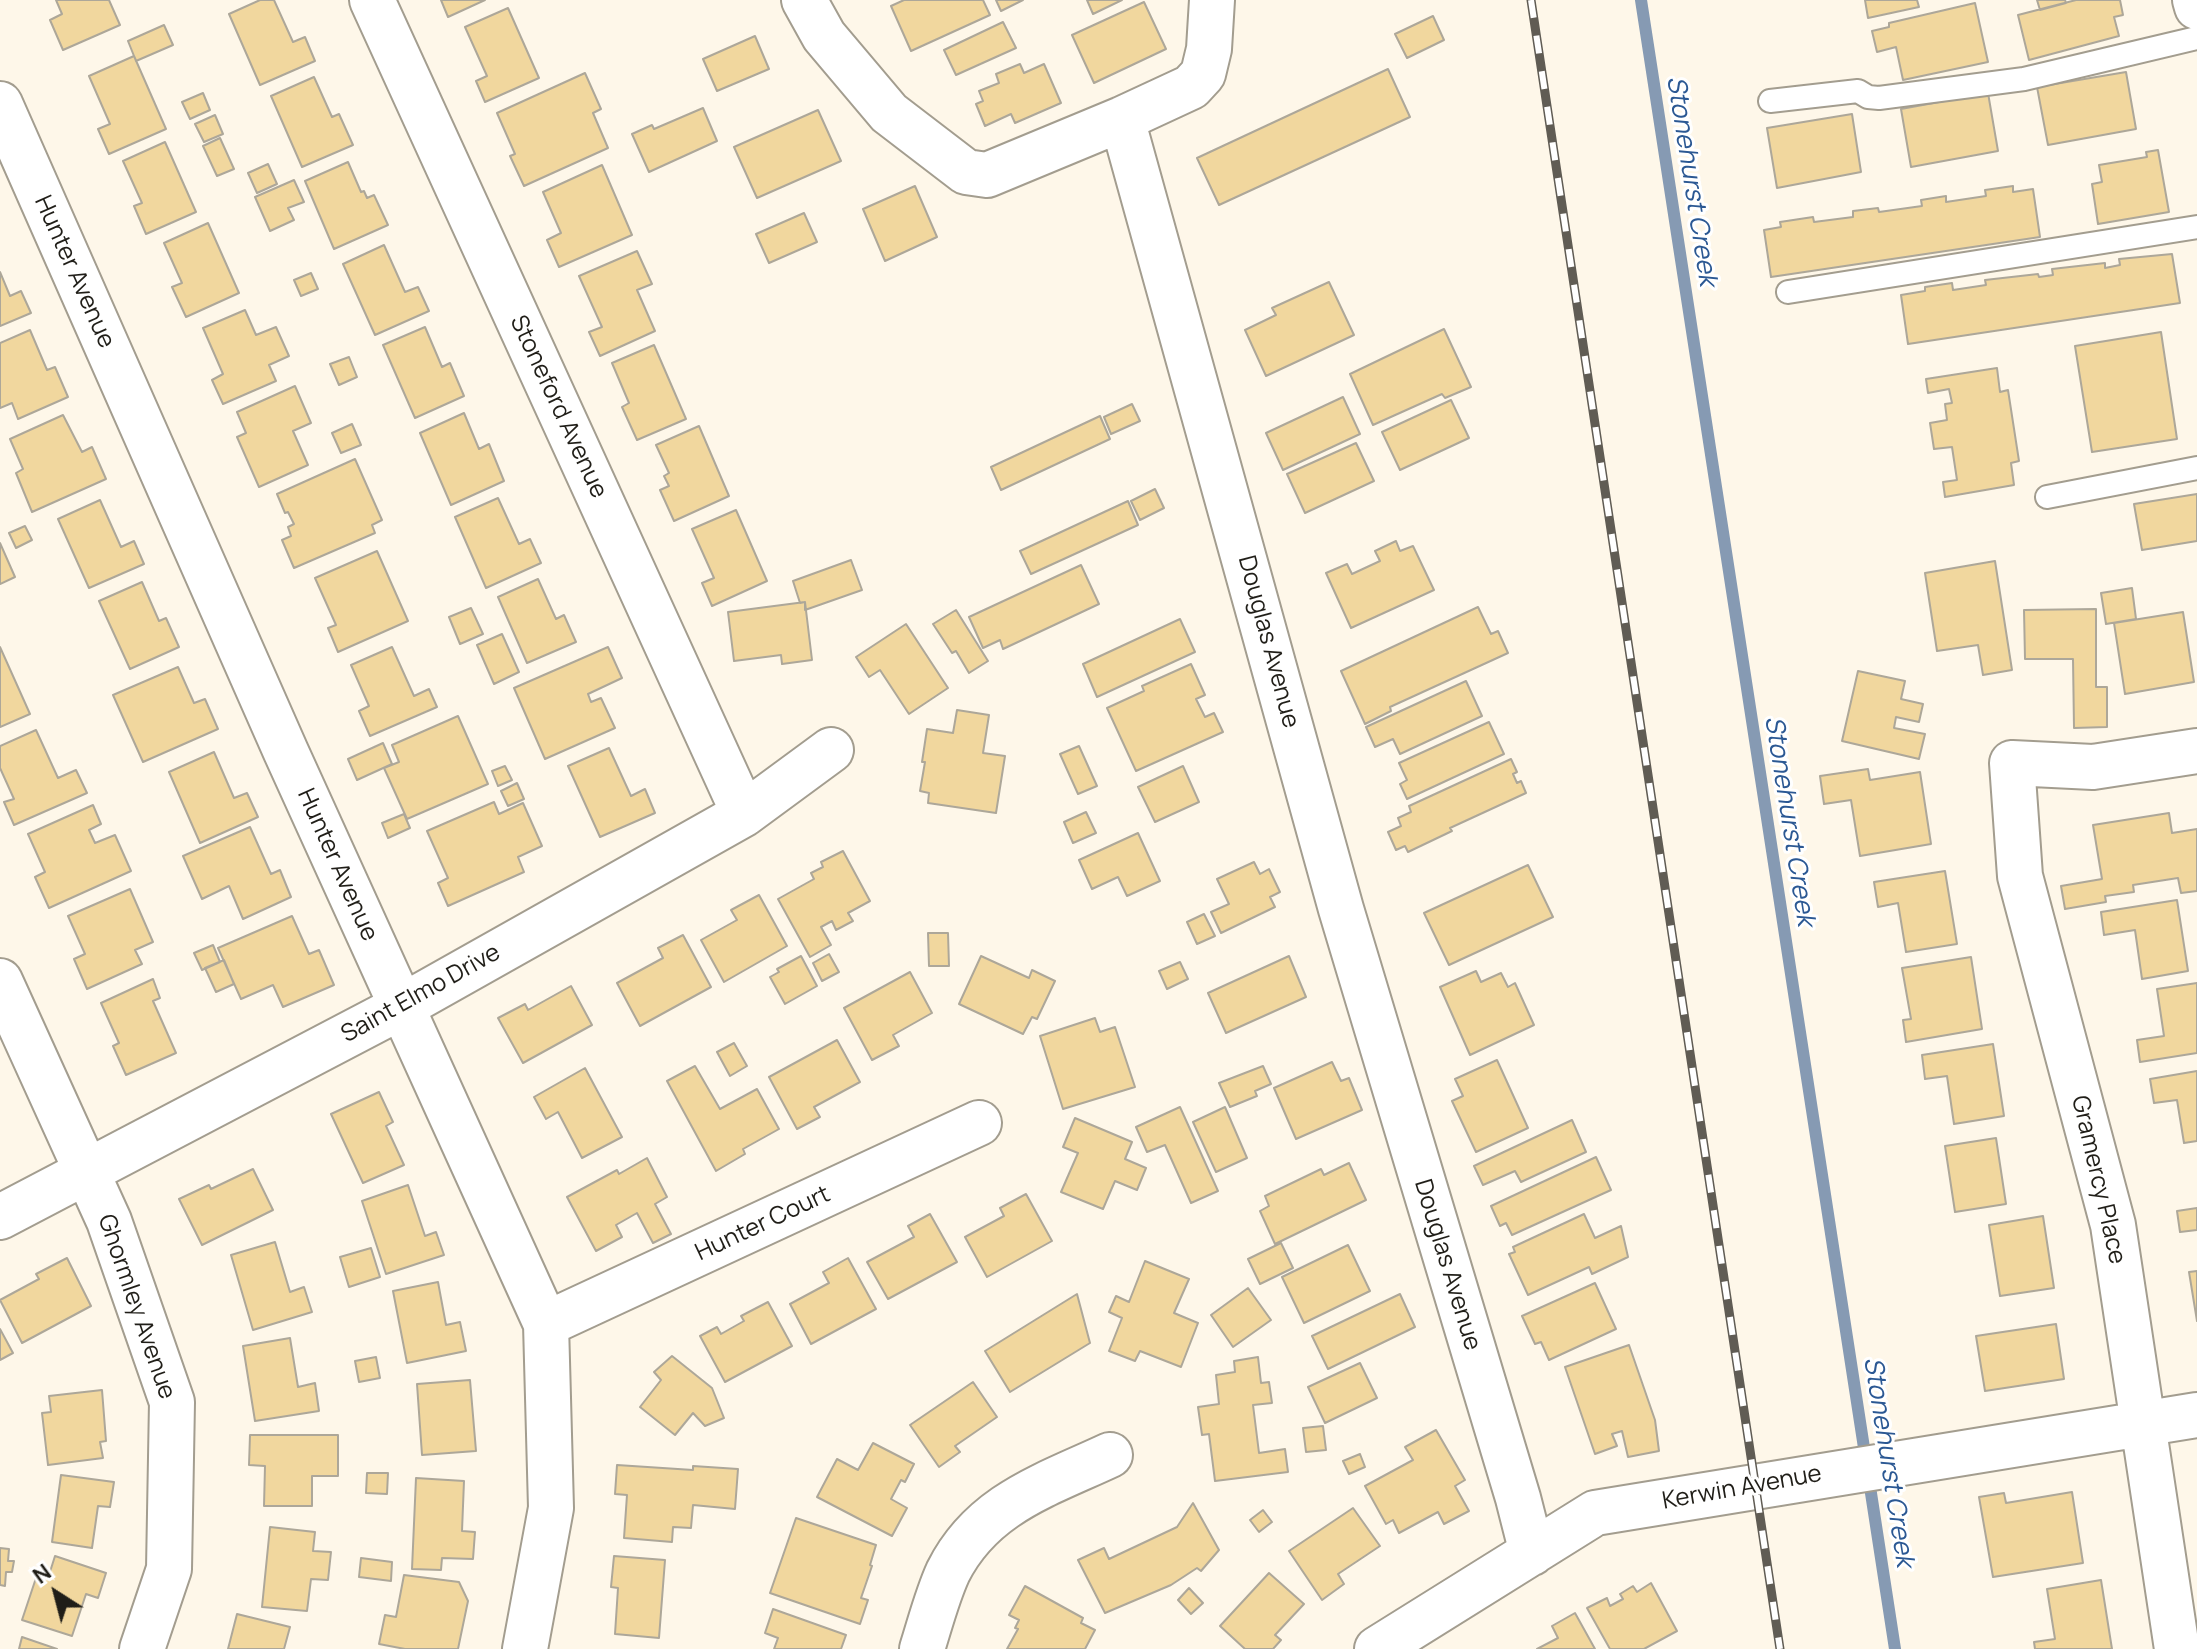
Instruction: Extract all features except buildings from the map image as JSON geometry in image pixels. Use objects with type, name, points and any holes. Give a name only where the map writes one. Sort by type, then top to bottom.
[{"type":"street","name":"Stoneford Avenue","points":[[372,0],[744,814]]},
{"type":"street","points":[[804,0],[824,36],[889,113],[966,172],[987,175],[1191,87],[1203,74],[1209,49],[1212,0]]},
{"type":"street","points":[[2195,0],[2197,7]]},
{"type":"street","name":"Hunter Avenue","points":[[0,104],[401,1007],[546,1324],[551,1508],[525,1649]]},
{"type":"street","name":"Douglas Avenue","points":[[1122,119],[1341,909],[1532,1553]]},
{"type":"street","name":"Saint Elmo Drive","points":[[0,1217],[401,1007],[744,814],[831,750]]},
{"type":"street","name":"Gramercy Place","points":[[2177,1649],[2113,1225],[2020,876],[2012,763],[2093,767],[2197,751]]},
{"type":"street","name":"Ghormley Avenue","points":[[0,981],[109,1221],[172,1402],[169,1569],[142,1649]]},
{"type":"street","name":"Hunter Court","points":[[546,1324],[979,1123]]},
{"type":"street","name":"Kerwin Avenue","points":[[1377,1649],[1595,1513],[2197,1415]]},
{"type":"street","points":[[922,1649],[948,1573],[968,1539],[1007,1504],[1110,1455]]},
{"type":"lane","points":[[1770,101],[1858,91],[1868,97],[1879,98],[2024,79],[2197,38]]},
{"type":"lane","points":[[1788,292],[2197,227]]},
{"type":"lane","points":[[2047,497],[2197,468]]},
{"type":"waterway","name":"Stonehurst Creek","points":[[1641,0],[1895,1649]]},
{"type":"railway","points":[[1531,0],[1780,1649]]}]
